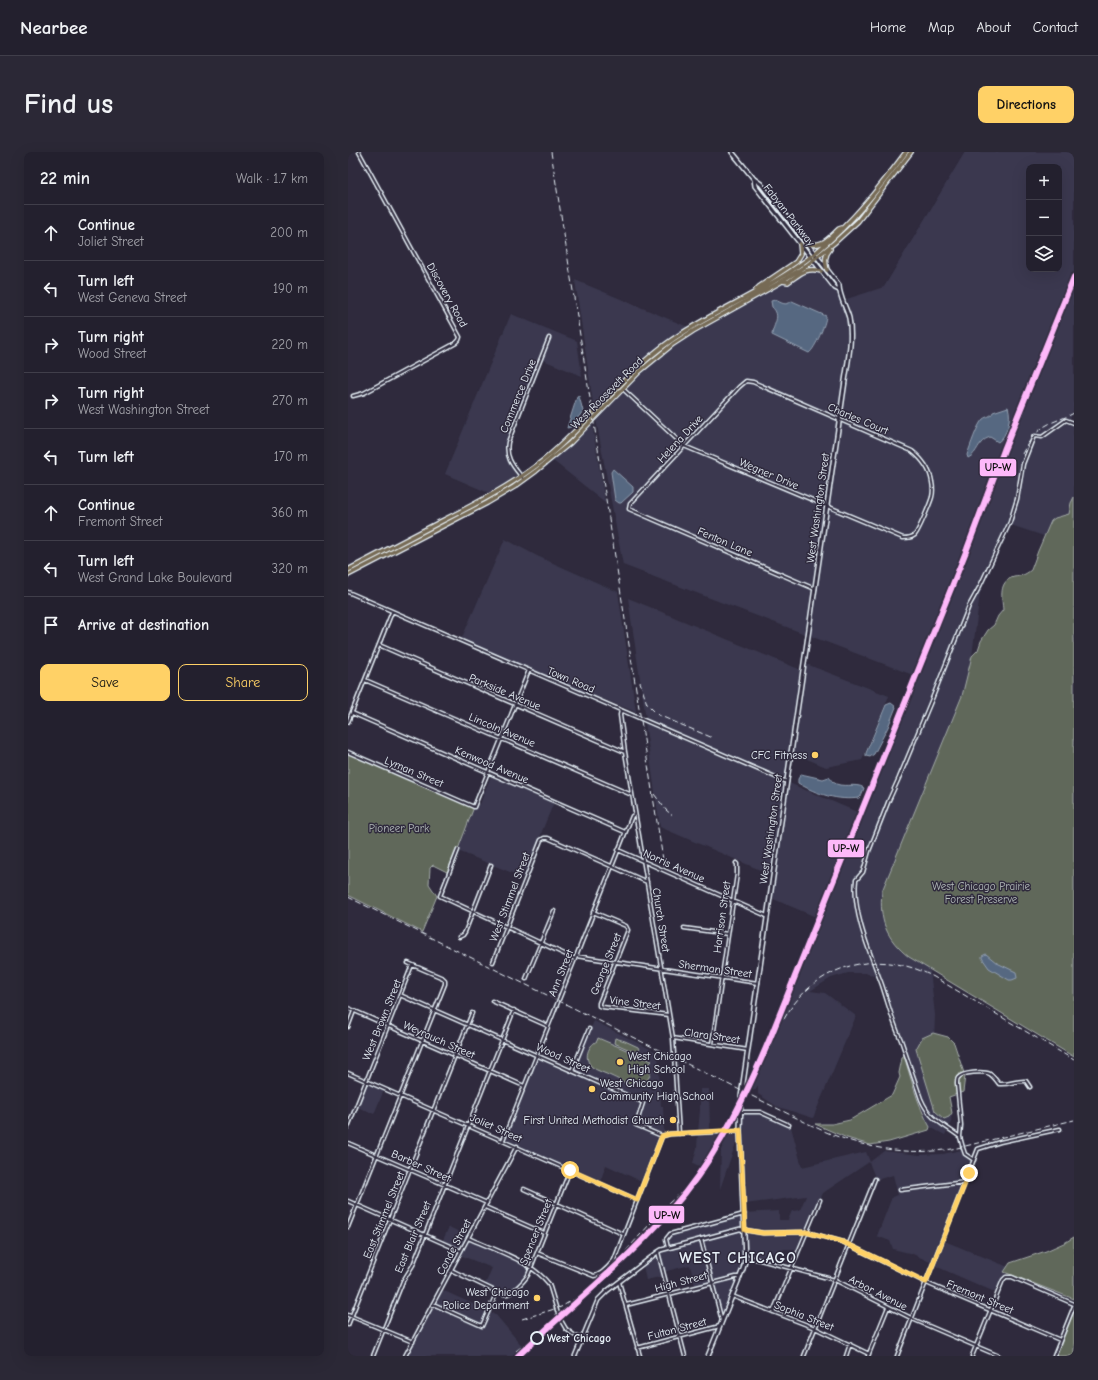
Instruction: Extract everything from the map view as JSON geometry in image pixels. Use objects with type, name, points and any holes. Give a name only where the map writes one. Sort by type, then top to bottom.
[{"type":"main road","name":"Fabyan Parkway","points":[[732,152],[754,180],[760,184],[814,254]]},
{"type":"main road","name":"West Roosevelt Road","points":[[348,575],[481,506],[523,478],[568,439],[638,367],[668,343],[690,328],[790,271],[814,254],[844,228],[881,185],[906,152]]},
{"type":"main road","name":"West Roosevelt Road","points":[[621,386],[680,340],[783,281],[813,261],[858,221],[912,152]]},
{"type":"main road","name":"Fabyan Parkway","points":[[754,180],[756,186],[813,261]]},
{"type":"main road","points":[[805,243],[814,245],[821,244],[839,229],[844,228]]},
{"type":"main road","points":[[827,270],[825,263],[826,253],[834,243]]},
{"type":"main road","points":[[754,292],[796,262],[801,254],[800,244]]},
{"type":"main road","name":"West Washington Street","points":[[708,1356],[744,1265],[745,1230],[740,1130],[741,1097],[850,348],[849,318],[846,305],[839,290],[839,284],[814,254]]},
{"type":"main road","name":"West Washington Street","points":[[813,261],[834,288],[839,290]]},
{"type":"main road","points":[[783,281],[788,282],[806,270],[813,269],[821,271]]},
{"type":"main road","name":"West Roosevelt Road","points":[[348,570],[523,478]]},
{"type":"street","name":"Discovery Road","points":[[353,396],[364,393],[456,343],[460,337],[359,152]]},
{"type":"street","name":"Commerce Drive","points":[[523,478],[509,459],[507,453],[508,442],[549,338]]},
{"type":"street","name":"Charles Court","points":[[746,381],[753,382],[912,451],[921,458],[930,474],[933,489],[932,498]]},
{"type":"street","name":"Helena Drive","points":[[629,509],[630,504],[746,381]]},
{"type":"street","name":"Wegner Drive","points":[[621,386],[684,446],[903,538],[910,538],[915,535],[932,498]]},
{"type":"street","points":[[960,1137],[932,1117],[921,1099],[865,936],[857,904],[856,880],[863,872],[869,851],[889,800],[969,606],[1010,522],[1017,499],[1024,464],[1034,436],[1042,437],[1066,420],[1074,423]]},
{"type":"street","name":"Fenton Lane","points":[[629,509],[815,589]]},
{"type":"street","name":"Town Road","points":[[348,592],[787,782]]},
{"type":"street","points":[[348,722],[392,612]]},
{"type":"street","name":"Parkside Avenue","points":[[379,646],[625,752]]},
{"type":"street","points":[[488,773],[529,670]]},
{"type":"street","name":"Lincoln Avenue","points":[[365,680],[632,795]]},
{"type":"street","name":"Church Street","points":[[621,710],[620,715],[625,752],[673,1038],[679,1134]]},
{"type":"street","name":"Kenwood Avenue","points":[[352,713],[625,832]]},
{"type":"street","name":"Lyman Street","points":[[348,752],[474,807],[488,773]]},
{"type":"street","name":"Ann Street","points":[[503,1140],[625,832],[632,816],[635,814]]},
{"type":"street","name":"West Stimmel Street","points":[[493,962],[541,840],[548,838],[612,867]]},
{"type":"street","points":[[458,850],[440,896],[540,944],[575,959]]},
{"type":"street","name":"Norris Avenue","points":[[618,850],[768,916]]},
{"type":"street","name":"Harrison Street","points":[[712,1044],[737,874],[736,863]]},
{"type":"street","points":[[459,937],[463,935],[491,865]]},
{"type":"street","points":[[612,867],[647,882]]},
{"type":"street","points":[[526,979],[554,911]]},
{"type":"street","name":"George Street","points":[[593,912],[626,926],[628,929],[599,1006]]},
{"type":"street","points":[[684,928],[728,934]]},
{"type":"street","name":"Sherman Street","points":[[576,956],[758,983]]},
{"type":"street","points":[[348,1227],[445,984],[445,980],[443,978],[408,963]]},
{"type":"street","name":"West Brown Street","points":[[348,1127],[412,965]]},
{"type":"street","name":"Wood Street","points":[[400,994],[642,1102],[636,1125],[662,1136],[740,1130]]},
{"type":"street","points":[[492,1001],[548,1026]]},
{"type":"street","name":"Vine Street","points":[[599,1006],[669,1015]]},
{"type":"street","name":"Weyrauch Street","points":[[348,1008],[524,1086]]},
{"type":"street","name":"East Blair Street","points":[[373,1356],[403,1281],[413,1264],[514,1010]]},
{"type":"street","points":[[348,1027],[354,1011]]},
{"type":"street","points":[[434,1110],[469,1025],[472,1013]]},
{"type":"street","points":[[572,1071],[589,1029]]},
{"type":"street","name":"Clara Street","points":[[673,1038],[748,1050]]},
{"type":"street","points":[[974,1160],[963,1151],[960,1137],[961,1125],[957,1084],[958,1078],[962,1075],[979,1072],[989,1073],[999,1084],[1008,1085],[1020,1080],[1026,1081],[1030,1087]]},
{"type":"street","name":"Joliet Street","points":[[348,1073],[637,1200]]},
{"type":"street","name":"East Stimmel Street","points":[[348,1326],[434,1110]]},
{"type":"street","points":[[741,1112],[760,1112],[789,1125]]},
{"type":"street","points":[[898,1356],[978,1149],[1000,1142],[1060,1128]]},
{"type":"street","points":[[537,1253],[594,1276],[599,1275],[612,1262],[662,1136]]},
{"type":"street","name":"Barber Street","points":[[348,1143],[487,1203]]},
{"type":"street","name":"Conde Street","points":[[405,1356],[517,1146]]},
{"type":"street","name":"Spencer Street","points":[[497,1292],[508,1294],[525,1280],[570,1170]]},
{"type":"street","points":[[804,1356],[875,1179]]},
{"type":"street","points":[[900,1190],[965,1182]]},
{"type":"street","points":[[524,1189],[624,1234]]},
{"type":"street","points":[[773,1312],[820,1200]]},
{"type":"street","points":[[348,1201],[461,1251]]},
{"type":"street","points":[[485,1207],[544,1233]]},
{"type":"street","points":[[668,1248],[666,1239],[670,1234],[744,1214]]},
{"type":"street","points":[[575,1356],[598,1300],[607,1291],[658,1252],[700,1239],[740,1229],[745,1230]]},
{"type":"street","name":"Fremont Street","points":[[745,1230],[763,1233],[806,1232],[849,1244],[926,1282],[1060,1340]]},
{"type":"street","points":[[468,1238],[531,1268],[540,1274],[549,1284],[559,1317],[566,1329],[582,1339]]},
{"type":"street","points":[[700,1239],[722,1321]]},
{"type":"street","points":[[658,1252],[685,1356]]},
{"type":"street","name":"Arbor Avenue","points":[[745,1256],[834,1280],[912,1318],[999,1356]]},
{"type":"street","points":[[433,1304],[482,1326],[497,1292],[451,1270]]},
{"type":"street","points":[[972,1356],[1003,1280],[1007,1276],[1074,1305],[1054,1356]]},
{"type":"street","name":"High Street","points":[[626,1305],[712,1282],[740,1277]]},
{"type":"street","points":[[619,1282],[640,1356]]},
{"type":"street","name":"Sophia Street","points":[[732,1296],[815,1328],[850,1344],[869,1355]]},
{"type":"street","points":[[869,1355],[888,1306]]},
{"type":"street","points":[[348,1315],[413,1342]]},
{"type":"street","name":"Fulton Street","points":[[637,1348],[720,1326]]},
{"type":"street","points":[[846,1356],[850,1344]]},
{"type":"shaded area","points":[[965,152],[1074,152],[1074,408],[1070,419],[1065,419],[1041,436],[1043,439],[1067,423],[1074,426],[1074,497],[1069,514],[1055,518],[1051,521],[1044,536],[1011,525],[980,593],[972,656],[962,696],[882,891],[881,913],[889,936],[909,957],[930,970],[935,1015],[934,1041],[937,1089],[952,1109],[951,1122],[945,1135],[930,1127],[925,1117],[915,1091],[880,982],[875,976],[866,973],[848,973],[831,978],[810,991],[825,993],[856,1016],[813,1118],[776,1106],[758,1094],[758,1085],[755,1090],[747,1087],[816,917],[771,898],[789,783],[857,812],[865,797],[913,675],[623,565],[596,419],[626,388],[666,352],[687,338],[776,288],[814,262],[835,289],[848,320],[854,326],[847,299],[884,287]]},
{"type":"shaded area","points":[[575,280],[688,327],[642,361],[594,410]]},
{"type":"shaded area","points":[[511,314],[577,341],[582,376],[543,360],[510,440],[509,450],[511,459],[522,473],[489,493],[445,474]]},
{"type":"shaded area","points":[[592,424],[605,502],[552,460]]},
{"type":"shaded area","points":[[505,539],[537,556],[618,592],[636,712],[552,679],[461,640]]},
{"type":"shaded area","points":[[628,598],[801,670],[785,779],[646,719]]},
{"type":"shaded area","points":[[806,664],[889,696],[862,760],[826,767],[793,753]]},
{"type":"shaded area","points":[[645,722],[785,783],[772,875],[660,827]]},
{"type":"shaded area","points":[[491,776],[554,802],[525,878],[458,851],[474,807],[480,804]]},
{"type":"shaded area","name":"West Chicago Community High School","points":[[594,1021],[658,1053],[664,1134],[661,1137],[643,1182],[606,1165],[600,1182],[504,1139],[537,1057],[573,1072]]},
{"type":"shaded area","points":[[365,1082],[384,1090],[374,1114],[355,1106]]},
{"type":"shaded area","points":[[700,1089],[709,1089],[710,1132],[698,1132]]},
{"type":"shaded area","points":[[759,1113],[791,1127],[802,1167],[866,1152],[870,1162],[884,1151],[919,1155],[943,1154],[962,1150],[965,1155],[973,1161],[932,1263],[913,1254],[893,1249],[890,1241],[877,1236],[892,1197],[898,1195],[893,1175],[876,1180],[869,1162],[823,1193],[805,1232],[762,1233],[745,1231],[745,1213],[779,1211],[779,1220],[788,1220],[792,1211],[800,1210],[806,1196],[745,1204],[742,1114]]},
{"type":"shaded area","points":[[730,1130],[740,1131],[720,1189],[721,1150]]},
{"type":"shaded area","points":[[724,1132],[701,1167],[693,1163],[697,1148],[698,1133]]},
{"type":"shaded area","points":[[744,1215],[745,1257],[740,1276],[712,1282],[707,1260],[726,1254],[705,1260],[711,1282],[695,1286],[690,1265],[663,1272],[658,1252],[668,1248],[666,1239],[668,1235]]},
{"type":"shaded area","points":[[449,1227],[468,1236],[461,1250],[442,1242]]},
{"type":"shaded area","points":[[746,1232],[763,1234],[805,1233],[798,1249],[778,1249],[775,1263],[746,1255]]},
{"type":"shaded area","points":[[468,1239],[530,1268],[526,1277],[508,1294],[485,1285],[492,1268],[460,1255]]},
{"type":"shaded area","points":[[942,1240],[1008,1267],[997,1293],[933,1265]]},
{"type":"shaded area","points":[[657,1253],[664,1276],[646,1280],[643,1265]]},
{"type":"shaded area","points":[[739,1277],[722,1319],[713,1283]]},
{"type":"shaded area","points":[[442,1290],[495,1314],[523,1347],[513,1356],[407,1356]]},
{"type":"green space","name":"West Chicago Prairie Forest Preserve","points":[[1074,497],[1074,1057],[909,957],[895,943],[886,928],[883,920],[881,901],[882,891],[962,696],[972,656],[978,650],[981,641],[988,630],[994,625],[998,616],[1003,610],[1003,586],[1009,579],[1023,575],[1031,570],[1051,521],[1055,518],[1069,514]]},
{"type":"green space","name":"Pioneer Park","points":[[348,752],[474,807],[449,873],[433,865],[430,868],[429,884],[437,896],[422,932],[348,895]]},
{"type":"green space","points":[[933,1033],[948,1037],[954,1043],[965,1076],[963,1092],[949,1097],[952,1113],[949,1117],[944,1119],[935,1111],[916,1049],[922,1038]]},
{"type":"green space","name":"West Chicago High School","points":[[598,1038],[652,1061],[649,1064],[650,1075],[648,1079],[640,1085],[625,1083],[592,1067],[589,1064],[587,1056],[589,1049]]},
{"type":"green space","points":[[615,1038],[638,1047],[639,1049],[637,1053],[614,1043]]},
{"type":"green space","points":[[903,1053],[918,1100],[930,1127],[929,1130],[889,1142],[870,1145],[847,1138],[815,1124],[832,1124],[850,1120],[892,1095],[900,1077],[899,1073]]},
{"type":"green space","points":[[1074,1237],[1074,1299],[1004,1272],[1010,1263],[1046,1251]]},
{"type":"green space","points":[[1074,1306],[1074,1356],[1054,1356]]},
{"type":"water","points":[[775,300],[785,304],[792,301],[826,316],[820,336],[809,353],[772,335],[777,317],[771,301]]},
{"type":"water","points":[[579,396],[583,411],[571,427],[567,428],[577,397]]},
{"type":"water","points":[[1008,407],[1009,421],[1004,436],[998,442],[990,437],[985,439],[972,456],[968,458],[967,455],[974,436],[983,419],[990,416],[993,412]]},
{"type":"water","points":[[613,469],[633,487],[633,492],[621,503],[615,500],[611,472]]},
{"type":"water","points":[[891,703],[896,707],[888,727],[874,754],[870,757],[866,756],[886,705]]},
{"type":"water","points":[[801,774],[823,779],[829,777],[836,784],[861,786],[864,788],[859,798],[851,799],[827,796],[798,783],[798,779]]},
{"type":"water","points":[[986,954],[997,963],[1016,972],[1017,978],[1009,980],[989,968],[982,958],[982,956]]},
{"type":"railway","points":[[551,152],[664,866]]},
{"type":"railway","points":[[521,1356],[601,1283],[676,1207],[703,1173],[740,1109],[764,1058],[1074,282]]},
{"type":"railway","points":[[1022,454],[1038,431],[1053,422],[1074,413]]},
{"type":"railway","points":[[640,682],[647,704],[658,715],[713,738]]},
{"type":"railway","points":[[654,794],[666,810],[672,815]]},
{"type":"railway","points":[[348,897],[815,1127],[849,1140],[884,1149],[903,1151],[939,1151],[1074,1120]]},
{"type":"railway","points":[[784,1019],[797,1000],[813,985],[830,974],[850,966],[870,963],[891,963],[913,968],[934,977],[1074,1060]]},
{"type":"railway","points":[[614,1264],[668,1204],[687,1187]]},
{"type":"railway","points":[[522,1319],[561,1307],[581,1295]]},
{"type":"railway","points":[[516,1351],[538,1334]]},
{"type":"transit line","name":"UP-W","points":[[518,1356],[646,1237],[666,1215],[698,1175],[733,1118],[771,1036],[967,549],[1004,450],[1074,277]]},
{"type":"place","name":"CFC Fitness","points":[[815,755]]},
{"type":"place","name":"West Chicago High School","points":[[620,1062]]},
{"type":"place","name":"West Chicago Community High School","points":[[592,1089]]},
{"type":"place","name":"First United Methodist Church","points":[[673,1120]]},
{"type":"place","name":"West Chicago Police Department","points":[[537,1298]]},
{"type":"place","name":"West Chicago","points":[[537,1338]]},
{"type":"district","name":"WEST CHICAGO","points":[[738,1258]]},
{"type":"route","points":[[570,1170],[637,1200],[662,1136],[669,1134],[740,1130],[745,1230],[763,1233],[806,1232],[843,1242],[926,1282],[969,1173]]}]
